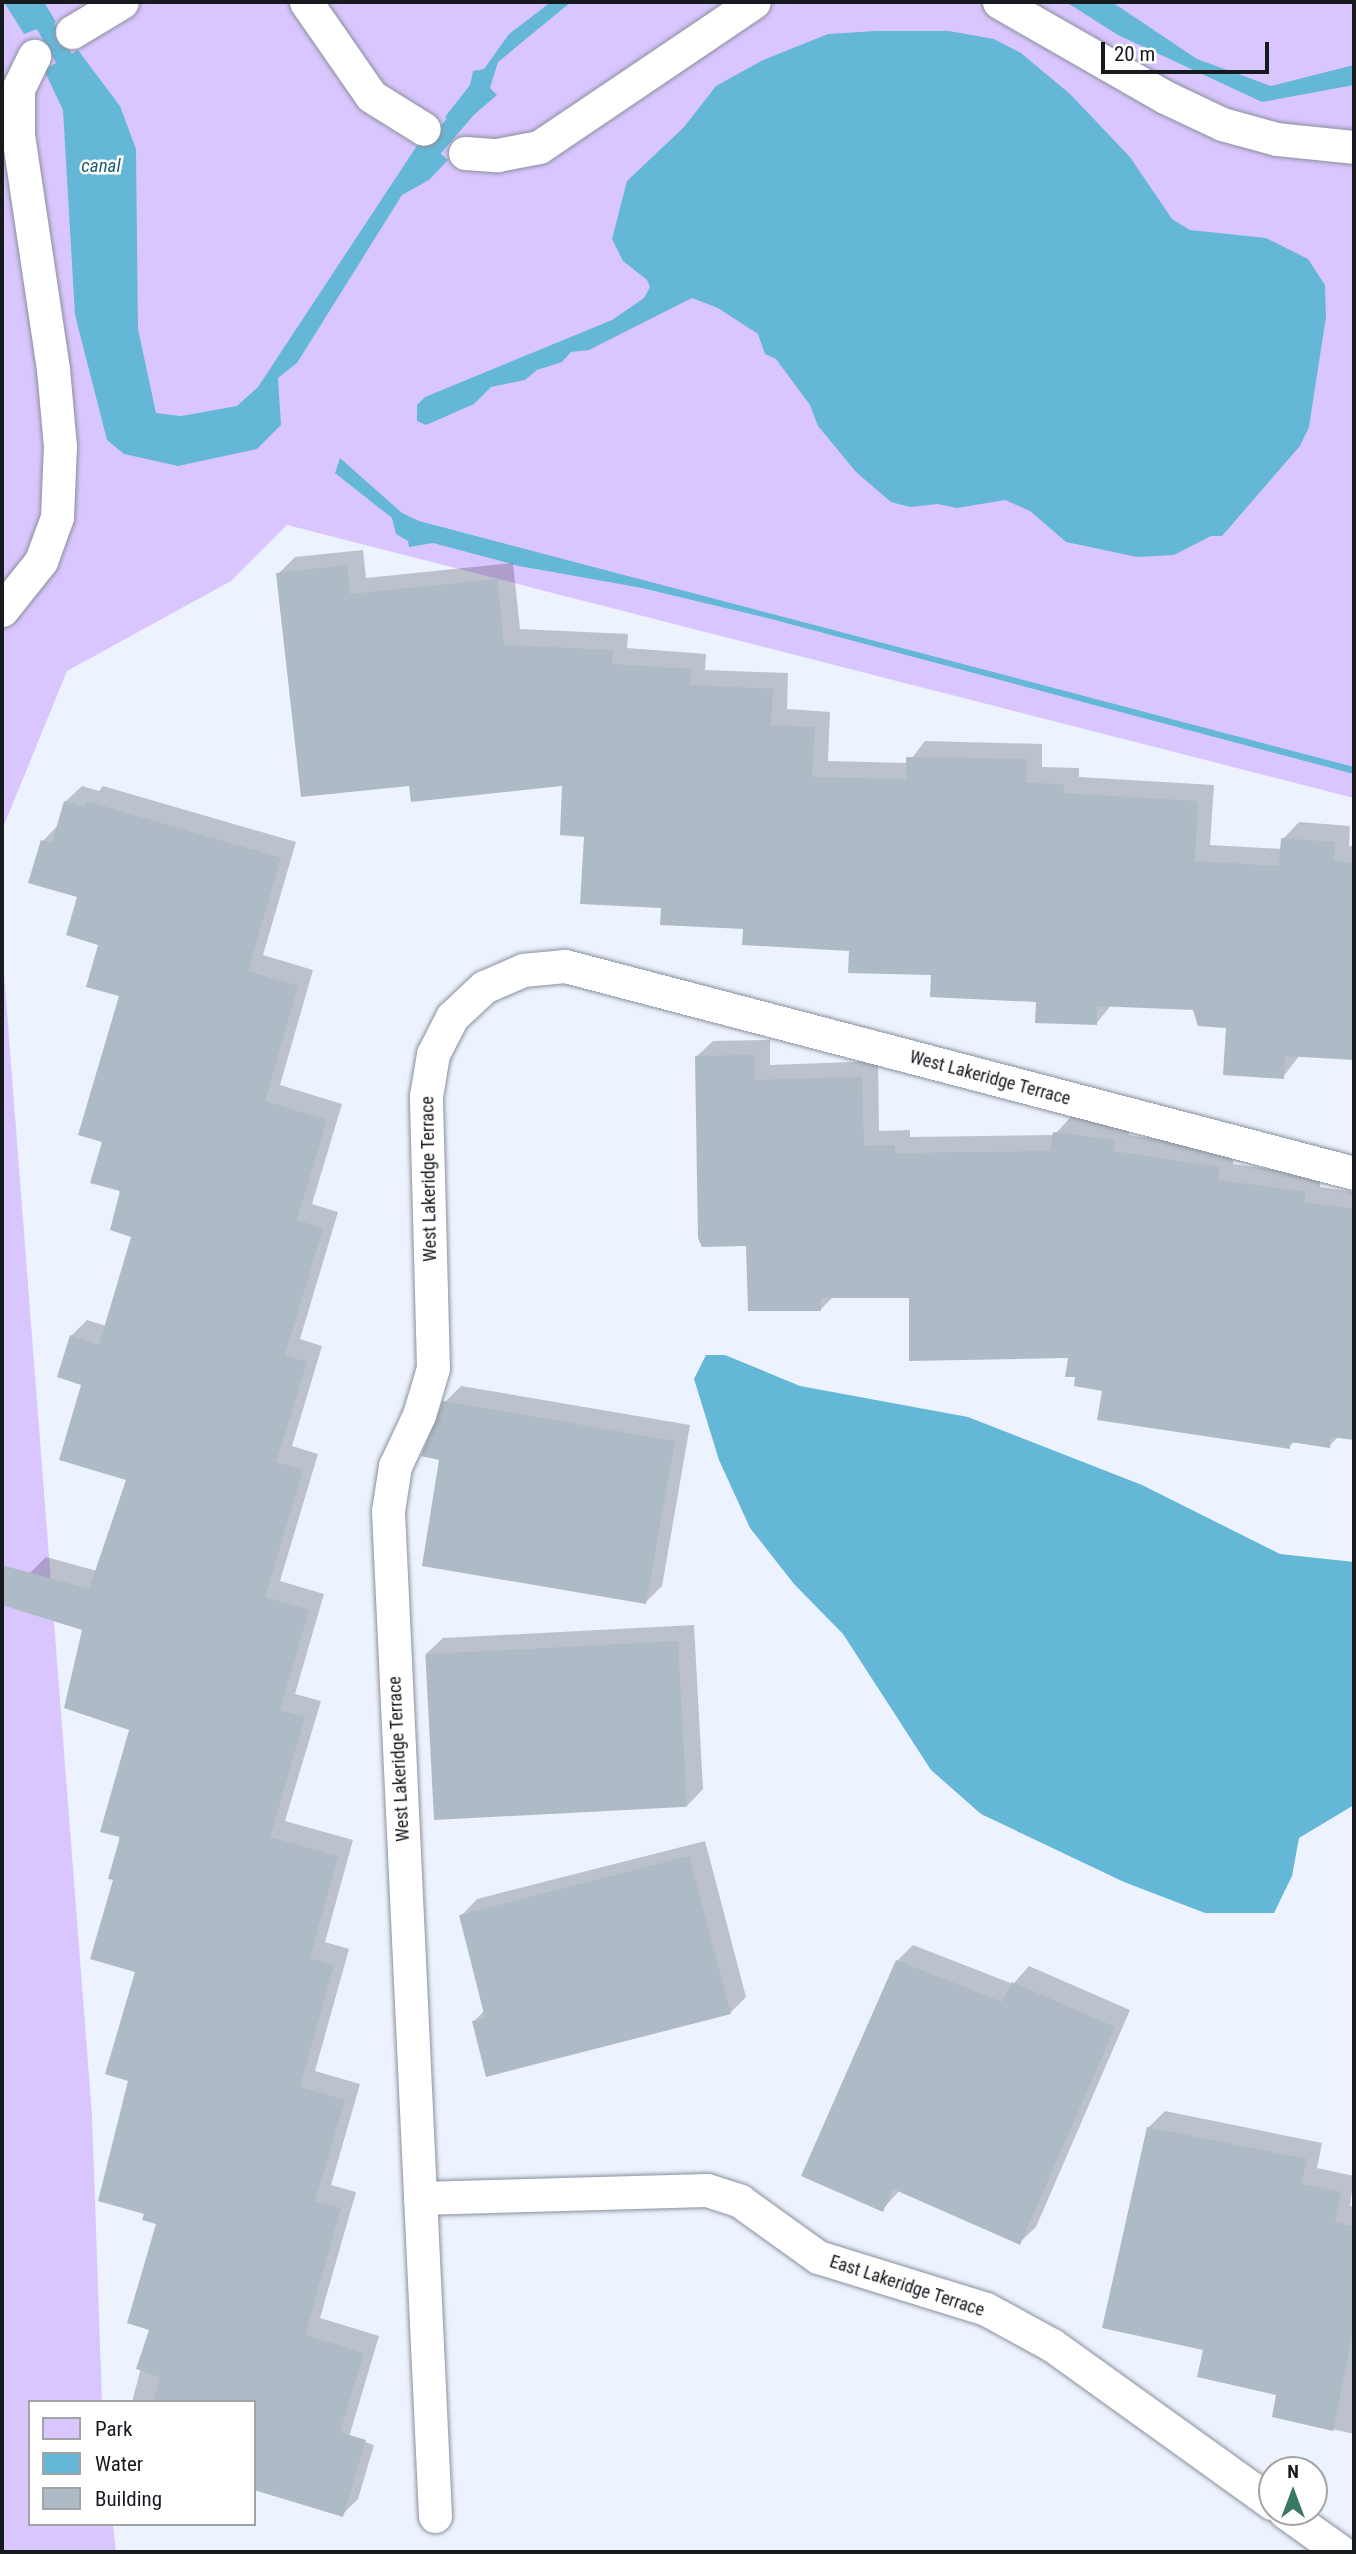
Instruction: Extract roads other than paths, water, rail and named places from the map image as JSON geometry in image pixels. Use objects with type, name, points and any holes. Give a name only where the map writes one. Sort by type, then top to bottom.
[{"type":"lane","points":[[72,32],[122,2]]},
{"type":"lane","points":[[306,2],[371,96],[424,129]]},
{"type":"lane","points":[[465,153],[497,155],[539,147],[754,2]]},
{"type":"lane","points":[[999,2],[1165,97],[1222,124],[1278,139],[1354,147]]},
{"type":"lane","points":[[2,610],[41,561],[57,517],[60,446],[53,369],[18,136],[18,89],[34,56]]},
{"type":"lane","name":"West Lakeridge Terrace","points":[[435,2516],[387,1511],[395,1465],[419,1415],[433,1368],[426,1097],[433,1054],[452,1017],[484,987],[523,970],[565,966],[1354,1173]]},
{"type":"lane","name":"East Lakeridge Terrace","points":[[420,2198],[707,2190],[740,2201],[818,2257],[986,2309],[1052,2345],[1258,2493]]},
{"type":"lane","points":[[1305,2526],[1341,2552]]},
{"type":"water","points":[[4,2],[44,2],[56,22],[24,34]]},
{"type":"water","points":[[551,2],[571,2],[498,62],[490,88],[497,95],[456,130],[445,117],[470,85],[473,71],[484,69],[509,34]]},
{"type":"water","points":[[1066,2],[1112,2],[1197,59],[1271,86],[1354,65],[1354,85],[1262,102],[1118,35]]},
{"type":"water","points":[[949,31],[994,39],[1021,53],[1070,94],[1130,157],[1172,219],[1190,230],[1266,238],[1308,259],[1325,285],[1326,317],[1309,427],[1300,446],[1222,536],[1211,536],[1174,555],[1137,557],[1066,542],[1030,511],[1005,500],[957,508],[938,504],[910,507],[891,502],[856,472],[818,426],[810,405],[776,359],[765,354],[758,334],[718,308],[692,298],[589,350],[571,352],[562,362],[537,370],[525,380],[491,387],[474,404],[426,425],[417,421],[417,405],[425,397],[612,320],[644,298],[650,287],[647,280],[623,261],[612,239],[627,181],[684,127],[716,86],[761,61],[828,34]]},
{"type":"water","name":"canal","points":[[78,50],[120,106],[136,149],[138,329],[156,413],[181,416],[237,406],[258,387],[422,138],[448,160],[429,180],[402,195],[297,363],[278,378],[281,425],[257,449],[178,466],[124,454],[107,440],[75,315],[63,110],[44,70]]},
{"type":"water","points":[[340,458],[402,513],[419,521],[1354,767],[1354,774],[771,619],[642,588],[519,566],[433,543],[409,547],[408,541],[396,534],[392,518],[335,473]]},
{"type":"water","points":[[706,1355],[725,1355],[800,1386],[968,1417],[1142,1485],[1280,1554],[1354,1562],[1354,1805],[1299,1838],[1292,1876],[1274,1913],[1205,1913],[1124,1882],[981,1814],[931,1770],[843,1634],[794,1584],[750,1528],[719,1460],[694,1379]]},
{"type":"waterway","points":[[32,2],[75,78]]},
{"type":"waterway","points":[[418,166],[468,108]]}]
